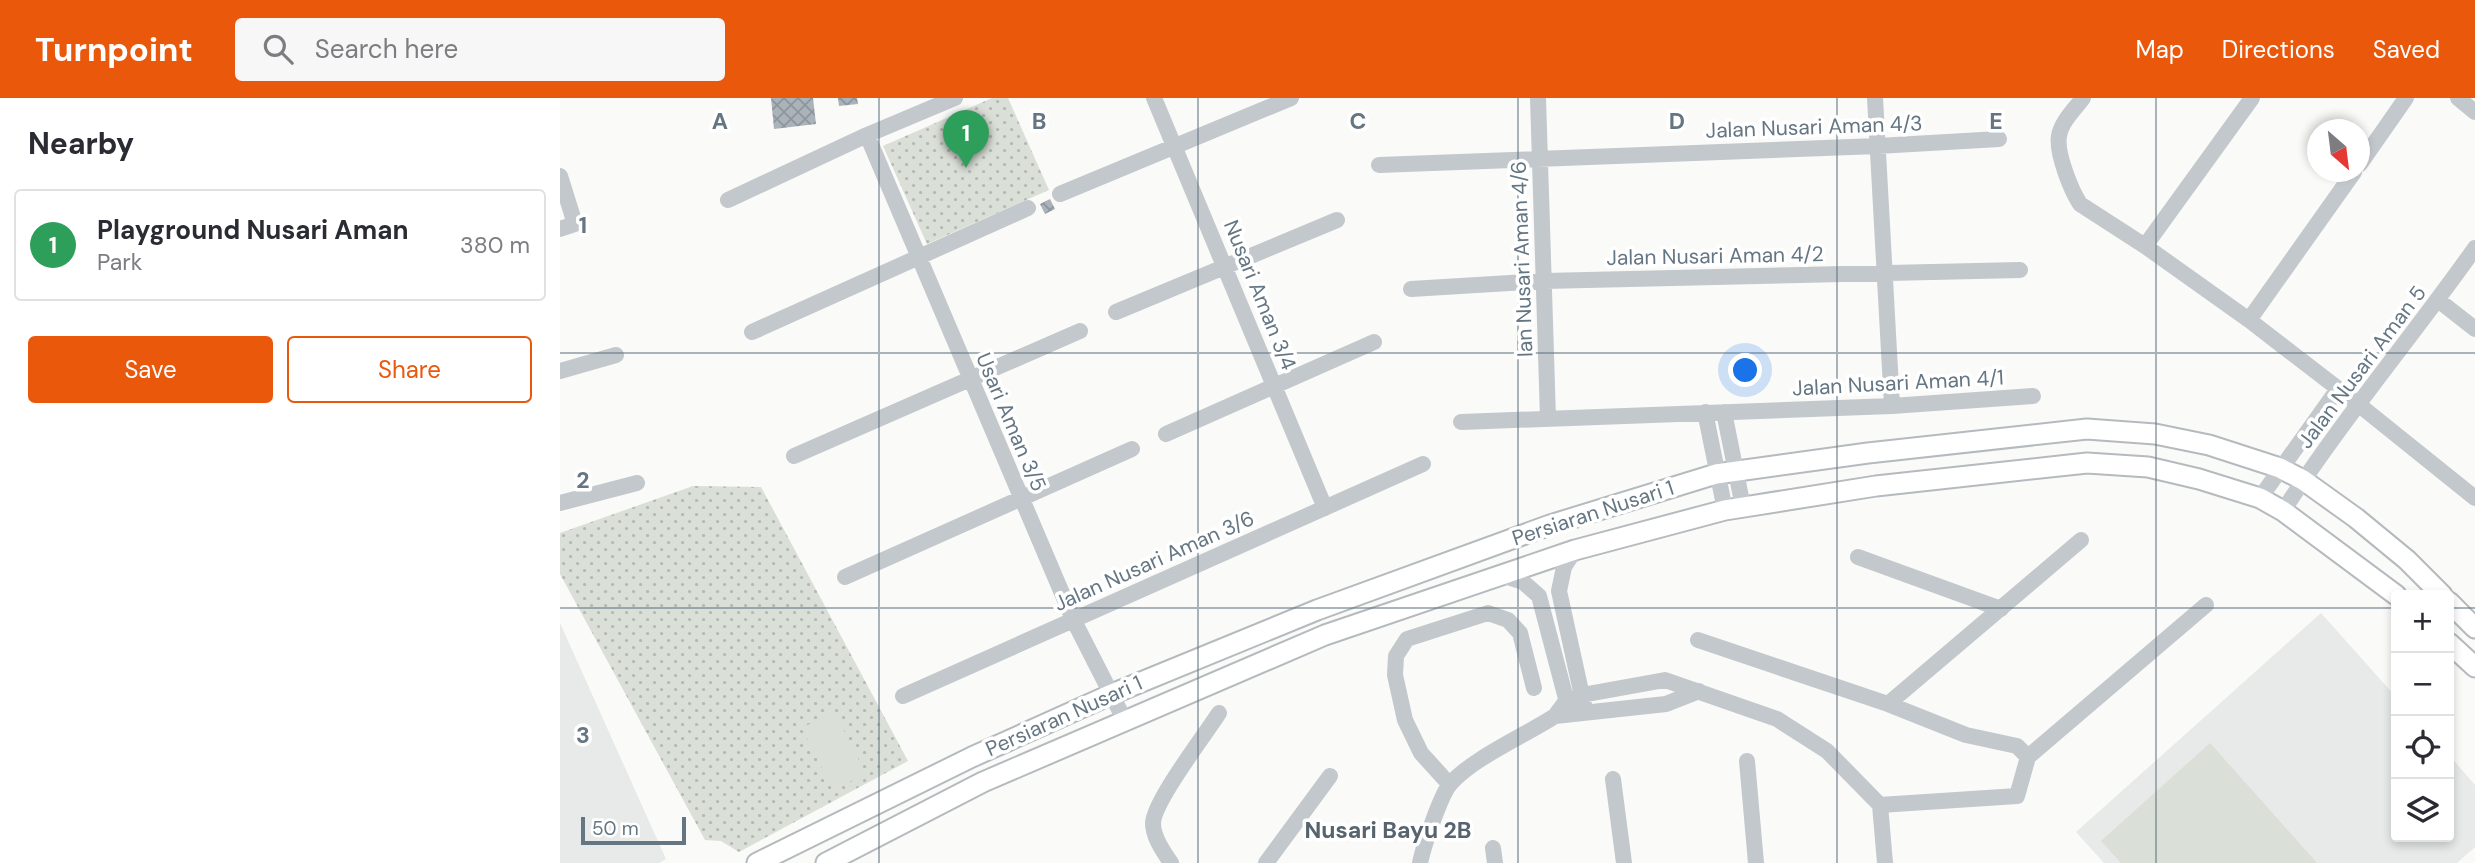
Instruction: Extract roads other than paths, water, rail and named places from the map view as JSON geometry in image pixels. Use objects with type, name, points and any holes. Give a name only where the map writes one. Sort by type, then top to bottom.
[{"type":"main road","name":"Persiaran Nusari 1","points":[[757,863],[972,757],[1112,694],[1317,610],[1550,525],[1725,472],[2087,429],[2169,436],[2209,445],[2280,468],[2303,480],[2356,518],[2407,560],[2437,590]]},
{"type":"main road","name":"Persiaran Nusari 1","points":[[826,863],[983,782],[1325,635],[1575,550],[1734,508],[1876,486],[2087,463],[2148,467],[2260,498],[2283,511],[2391,591]]},
{"type":"main road","points":[[2454,607],[2475,628]]},
{"type":"main road","points":[[2454,648],[2475,667]]},
{"type":"street","points":[[728,200],[954,98]]},
{"type":"street","name":"Nusari Aman 3/4","points":[[1154,98],[1176,145],[1325,508]]},
{"type":"street","points":[[1060,194],[1291,98]]},
{"type":"street","name":"lan Nusari Aman 4/6","points":[[1538,98],[1548,418]]},
{"type":"street","points":[[1875,98],[1892,406]]},
{"type":"street","points":[[2083,98],[2059,135],[2060,151],[2074,194],[2086,209],[2145,246],[2249,320],[2475,498]]},
{"type":"street","points":[[2145,246],[2252,98]]},
{"type":"street","points":[[2370,150],[2406,98]]},
{"type":"street","points":[[2458,98],[2475,112]]},
{"type":"street","name":"Usari Aman 3/5","points":[[867,135],[917,258],[1073,619],[1125,721]]},
{"type":"street","name":"Jalan Nusari Aman 4/3","points":[[1379,165],[1999,139]]},
{"type":"street","points":[[560,176],[568,226]]},
{"type":"street","points":[[2249,320],[2347,182]]},
{"type":"street","points":[[752,332],[1028,208]]},
{"type":"street","points":[[1116,312],[1337,220]]},
{"type":"street","name":"Jalan Nusari Aman 5","points":[[2283,511],[2358,404],[2475,248]]},
{"type":"street","name":"Jalan Nusari Aman 4/2","points":[[1411,289],[1544,281],[2020,270]]},
{"type":"street","points":[[2438,300],[2475,328]]},
{"type":"street","points":[[794,457],[1080,331]]},
{"type":"street","points":[[1166,434],[1374,342]]},
{"type":"street","points":[[560,371],[616,355]]},
{"type":"street","name":"Jalan Nusari Aman 5","points":[[2260,498],[2338,389]]},
{"type":"street","name":"Jalan Nusari Aman 4/1","points":[[1705,412],[1892,406],[2033,396]]},
{"type":"street","points":[[1461,422],[1705,412],[1734,508]]},
{"type":"street","points":[[1724,412],[1725,472]]},
{"type":"street","points":[[845,577],[1132,449]]},
{"type":"street","name":"Jalan Nusari Aman 3/6","points":[[903,696],[1423,464]]},
{"type":"street","points":[[560,503],[637,483]]},
{"type":"street","points":[[1888,704],[2081,540]]},
{"type":"street","points":[[1572,708],[1559,591],[1564,567],[1575,550]]},
{"type":"street","points":[[1858,557],[2001,609]]},
{"type":"street","points":[[1501,575],[1523,582],[1539,596],[1572,708]]},
{"type":"street","points":[[1880,804],[2017,796],[2028,757],[2206,605]]},
{"type":"street","points":[[1449,784],[1421,753],[1405,720],[1395,675],[1396,656],[1407,639],[1488,613],[1508,620],[1520,633],[1534,688]]},
{"type":"street","points":[[1698,640],[1888,704],[1966,735],[2017,746],[2028,757]]},
{"type":"street","points":[[1420,863],[1423,846],[1449,784],[1490,753],[1572,708],[1665,680],[1777,719],[1827,751],[1880,804],[1885,863]]},
{"type":"street","points":[[1572,708],[1666,704],[1699,691]]},
{"type":"street","points":[[1171,863],[1158,844],[1153,822],[1161,801],[1219,713]]},
{"type":"street","points":[[1747,761],[1756,863]]},
{"type":"street","points":[[1266,863],[1330,776]]},
{"type":"street","points":[[1613,779],[1624,863]]},
{"type":"place","name":"Playground Nusari Aman","points":[[966,168]]},
{"type":"district","name":"Nusari Bayu 2B","points":[[1388,830]]}]
